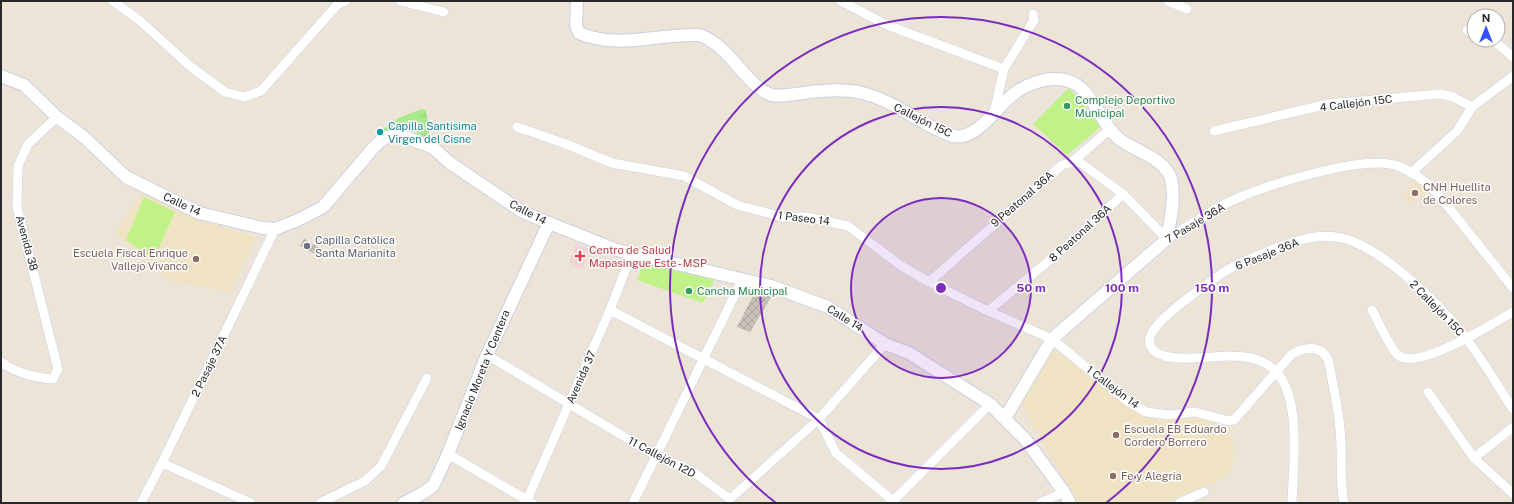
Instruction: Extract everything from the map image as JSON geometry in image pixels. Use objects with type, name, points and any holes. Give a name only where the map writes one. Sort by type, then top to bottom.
[{"type":"street","points":[[113,1],[139,20],[191,67],[226,92],[244,97],[261,91],[337,5],[346,1]]},
{"type":"street","points":[[400,1],[444,12]]},
{"type":"street","name":"Callejón 15C","points":[[576,1],[576,25],[579,33],[587,36],[620,42],[699,35],[711,41],[757,86],[773,96],[823,90],[861,93],[901,108],[950,135],[960,137],[971,134],[1020,89],[1054,79],[1073,83],[1087,93],[1109,130],[1123,142],[1152,158],[1164,167],[1171,179],[1171,215],[1167,238]]},
{"type":"street","points":[[841,1],[887,25],[1004,69]]},
{"type":"street","points":[[1168,1],[1188,10]]},
{"type":"street","points":[[994,113],[1004,69],[1034,20],[1033,14]]},
{"type":"street","points":[[1502,48],[1513,57]]},
{"type":"street","name":"Calle 14","points":[[1,76],[24,85],[57,117],[84,137],[126,177],[199,213],[275,229],[298,220],[323,207],[375,146],[384,138],[400,135],[432,147],[450,163],[521,211],[549,223],[617,250],[632,252],[743,278],[771,286],[828,307],[884,344],[909,353],[990,404],[1006,418],[1025,439],[1064,492],[1070,503]]},
{"type":"street","points":[[1410,173],[1456,132],[1472,107],[1513,76]]},
{"type":"street","name":"4 Callejón 15C","points":[[1214,131],[1328,104],[1440,94],[1453,97],[1472,107]]},
{"type":"street","name":"Avenida 38","points":[[1,362],[8,368],[37,378],[53,379],[58,369],[55,352],[17,207],[18,166],[28,144],[57,117]]},
{"type":"street","name":"1 Paseo 14","points":[[517,127],[612,163],[684,176],[737,205],[782,217],[808,217],[848,226],[900,265],[929,282],[988,311],[1052,339]]},
{"type":"street","name":"9 Peatonal 36A","points":[[929,282],[1062,165],[1072,162],[1109,130]]},
{"type":"street","points":[[1072,162],[1081,163],[1123,194],[1167,238]]},
{"type":"street","name":"7 Pasaje 36A","points":[[1006,418],[1052,339],[1167,238],[1237,198],[1325,170],[1374,163],[1398,166],[1425,180],[1438,194],[1513,288]]},
{"type":"street","name":"8 Peatonal 36A","points":[[988,311],[1073,241],[1123,194]]},
{"type":"street","name":"Ignacio Moreta Y Centera","points":[[404,503],[433,486],[448,454],[487,355],[549,223]]},
{"type":"street","name":"2 Pasaje 37A","points":[[141,503],[162,463],[275,229]]},
{"type":"street","name":"6 Pasaje 36A","points":[[1278,372],[1256,359],[1228,356],[1175,359],[1164,356],[1157,352],[1151,345],[1150,336],[1163,319],[1220,274],[1249,259],[1295,241],[1336,237]]},
{"type":"street","name":"2 Callejón 15C","points":[[1336,237],[1353,241],[1374,251],[1420,288],[1467,339],[1513,409]]},
{"type":"street","name":"Avenida 37","points":[[530,501],[569,404],[610,310],[632,252]]},
{"type":"street","points":[[633,503],[655,455],[743,278]]},
{"type":"street","points":[[610,310],[819,420],[836,453],[892,502],[990,404]]},
{"type":"street","points":[[1372,310],[1395,351],[1404,359],[1418,359],[1467,339],[1513,312]]},
{"type":"street","name":"1 Callejón 14","points":[[1052,339],[1127,401],[1146,412],[1168,415],[1195,412],[1229,421],[1237,418],[1278,372]]},
{"type":"street","name":"11 Callejón 12D","points":[[487,355],[655,455],[692,471],[728,501],[819,420],[884,344]]},
{"type":"street","points":[[1292,503],[1292,408],[1289,392],[1278,372],[1291,355],[1299,349],[1316,349],[1323,353],[1328,360],[1335,396],[1341,430],[1341,486],[1344,503]]},
{"type":"street","points":[[320,503],[365,481],[381,466],[427,378]]},
{"type":"street","points":[[1428,392],[1474,458],[1513,494]]},
{"type":"street","points":[[1474,458],[1513,427]]},
{"type":"street","points":[[448,454],[530,501]]},
{"type":"street","points":[[162,463],[251,503]]},
{"type":"street","points":[[1040,503],[1064,492]]},
{"type":"street","points":[[1179,503],[1204,492]]},
{"type":"shaded area","name":"CNH Huellita de Colores","points":[[1415,179],[1428,190],[1413,203],[1403,196]]},
{"type":"shaded area","name":"Escuela Fiscal Enrique Vallejo Vivanco","points":[[142,192],[188,216],[256,237],[230,292],[171,281],[115,233]]},
{"type":"shaded area","name":"Centro de Salud Mapasingue Este - MSP","points":[[576,244],[591,250],[582,269],[569,263]]},
{"type":"shaded area","points":[[1051,348],[1146,417],[1189,416],[1206,419],[1219,424],[1229,435],[1234,446],[1232,470],[1220,480],[1162,503],[1076,503],[1021,402]]},
{"type":"green space","name":"Complejo Deportivo Municipal","points":[[1069,88],[1102,126],[1067,155],[1033,124]]},
{"type":"green space","points":[[421,109],[426,110],[430,137],[429,139],[405,128],[385,133],[382,130],[399,118]]},
{"type":"green space","points":[[144,197],[175,212],[154,259],[126,240]]},
{"type":"green space","name":"Cancha Municipal","points":[[644,262],[714,280],[703,303],[637,280]]},
{"type":"building","name":"Capilla Católica Santa Marianita","points":[[304,239],[320,248],[316,255],[300,246]]},
{"type":"building","points":[[757,288],[773,294],[750,332],[737,327]]},
{"type":"place","name":"Complejo Deportivo Municipal","points":[[1067,106]]},
{"type":"place","name":"Capilla Santisima Virgen del Cisne","points":[[380,132]]},
{"type":"place","name":"CNH Huellita de Colores","points":[[1415,193]]},
{"type":"place","name":"Capilla Católica Santa Marianita","points":[[307,246]]},
{"type":"place","name":"Centro de Salud Mapasingue Este - MSP","points":[[580,256]]},
{"type":"place","name":"Escuela Fiscal Enrique Vallejo Vivanco","points":[[196,259]]},
{"type":"place","name":"Cancha Municipal","points":[[689,291]]},
{"type":"place","name":"Escuela EB Eduardo Cordero Borrero","points":[[1116,435]]},
{"type":"place","name":"Fe y Alegria","points":[[1113,476]]}]
